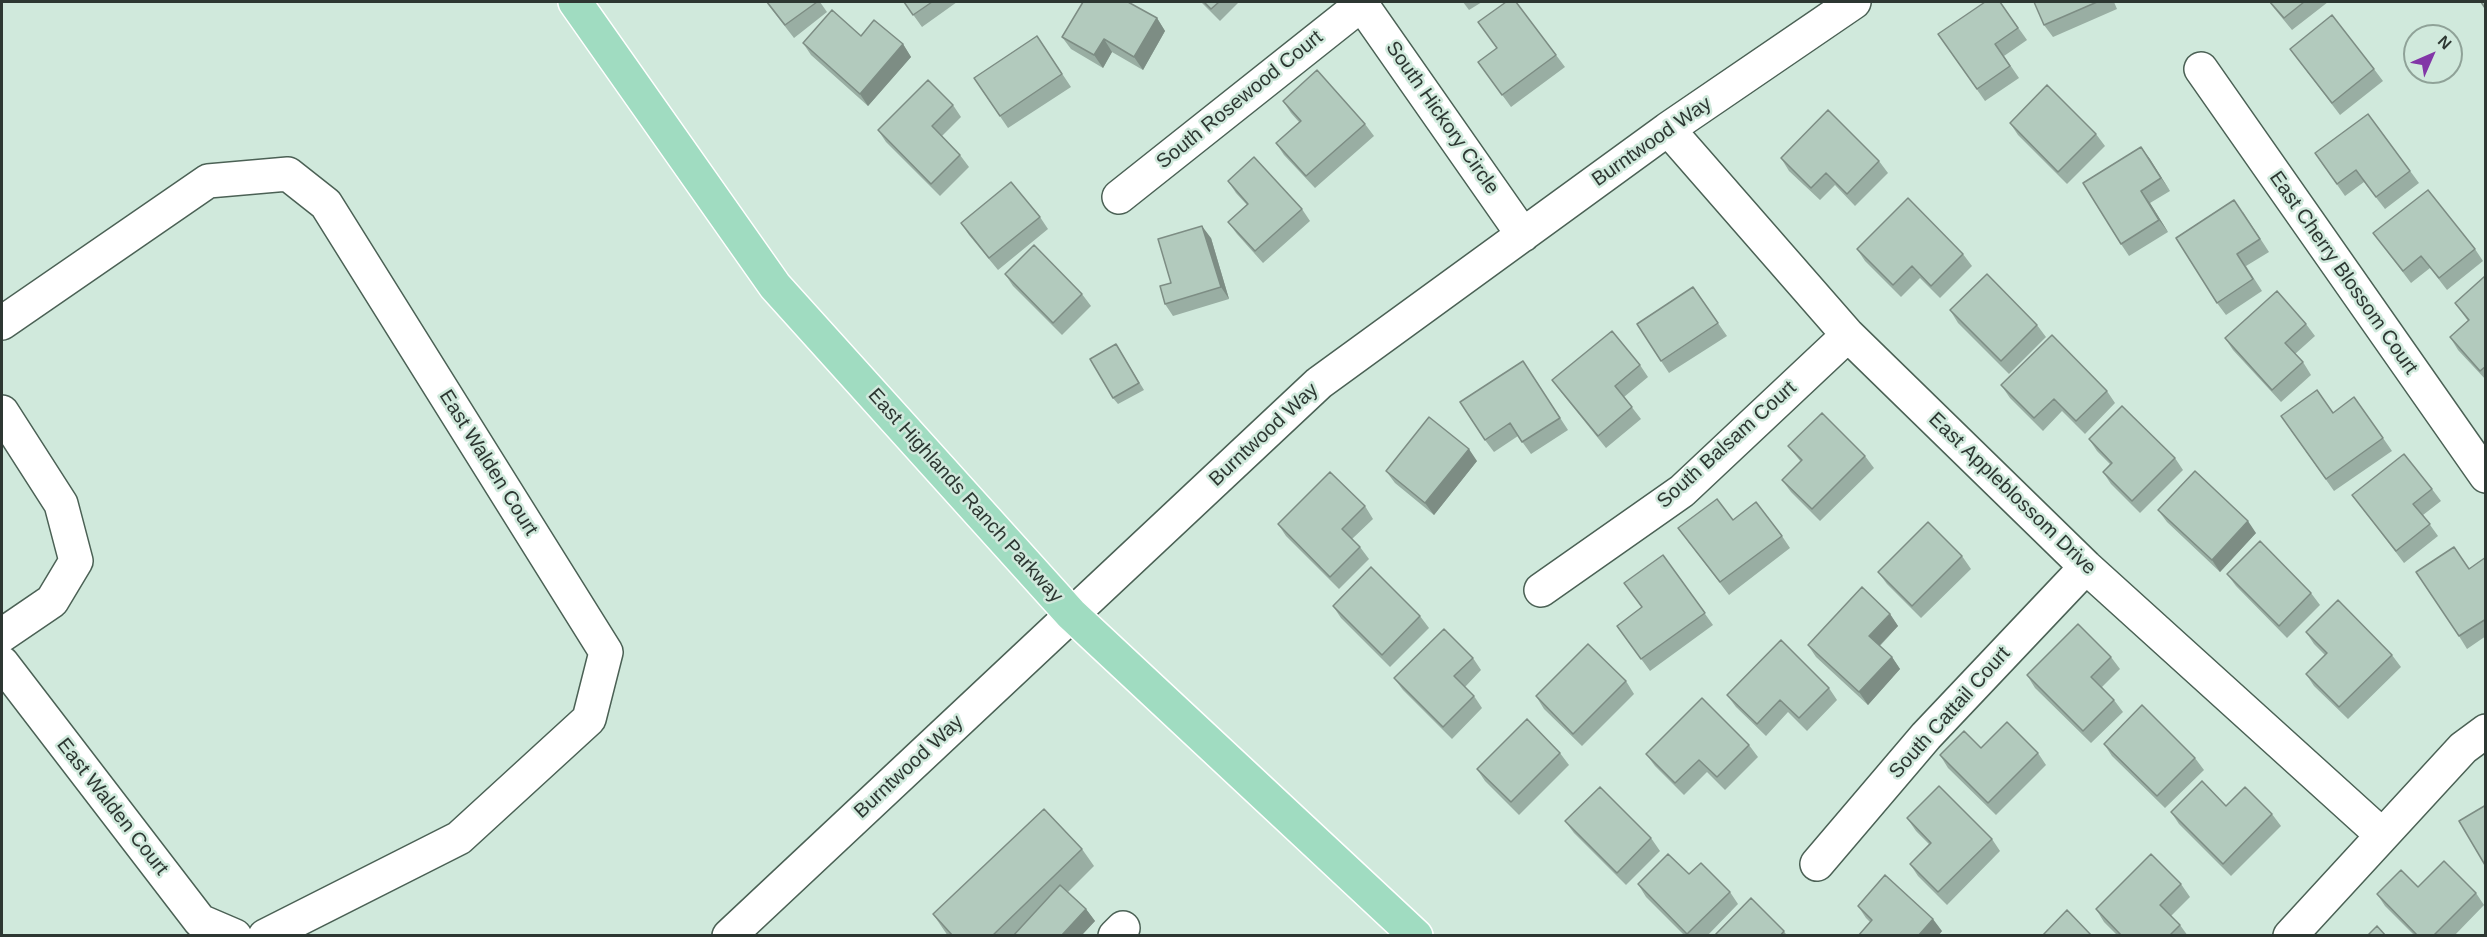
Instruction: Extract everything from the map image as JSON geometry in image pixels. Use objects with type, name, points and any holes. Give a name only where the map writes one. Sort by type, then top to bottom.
[{"type":"main road","name":"East Highlands Ranch Parkway","points":[[575,2],[775,286],[1071,614],[1416,936]]},
{"type":"street","name":"South Rosewood Court","points":[[1119,197],[1361,3]]},
{"type":"street","name":"South Hickory Circle","points":[[1361,3],[1523,235]]},
{"type":"street","name":"Burntwood Way","points":[[729,936],[1319,383],[1844,4]]},
{"type":"street","name":"East Cherry Blossom Court","points":[[2201,69],[2486,476]]},
{"type":"street","name":"East Appleblossom Drive","points":[[1668,129],[1848,335],[2086,567],[2382,835]]},
{"type":"street","name":"East Walden Court","points":[[2,323],[208,181],[288,174],[326,204],[606,652],[589,719],[459,838],[265,936]]},
{"type":"street","name":"South Balsam Court","points":[[1541,590],[1682,491],[1848,335]]},
{"type":"street","points":[[2,412],[61,504],[76,561],[52,601],[2,635]]},
{"type":"street","name":"South Cattail Court","points":[[1817,864],[1926,736],[2086,567]]},
{"type":"street","name":"East Walden Court","points":[[2,663],[200,921],[235,936]]},
{"type":"street","points":[[2290,936],[2463,748],[2486,731]]},
{"type":"building","points":[[767,2],[817,2],[785,25]]},
{"type":"building","points":[[904,2],[932,2],[913,15]]},
{"type":"building","points":[[1083,2],[1128,2],[1157,18],[1134,57],[1104,39],[1094,55],[1062,37]]},
{"type":"building","points":[[1204,2],[1219,2],[1211,9]]},
{"type":"building","points":[[1506,2],[1516,2],[1556,55],[1502,95],[1478,62],[1497,48],[1478,22]]},
{"type":"building","points":[[1985,2],[2000,2],[2018,28],[1995,44],[2010,66],[1977,89],[1938,34]]},
{"type":"building","points":[[2034,2],[2097,2],[2044,25]]},
{"type":"building","points":[[2270,2],[2304,2],[2284,18]]},
{"type":"building","points":[[832,10],[861,36],[874,20],[903,44],[860,94],[803,43]]},
{"type":"building","points":[[2332,15],[2374,69],[2332,103],[2290,49]]},
{"type":"building","points":[[1037,36],[1062,74],[1000,116],[974,78]]},
{"type":"building","points":[[1317,70],[1365,124],[1306,176],[1276,143],[1301,121],[1283,101]]},
{"type":"building","points":[[928,80],[953,105],[932,126],[960,155],[931,184],[878,130]]},
{"type":"building","points":[[2047,85],[2096,134],[2058,172],[2010,123]]},
{"type":"building","points":[[1828,110],[1879,161],[1847,194],[1826,173],[1811,188],[1781,158]]},
{"type":"building","points":[[2368,114],[2410,171],[2376,197],[2356,170],[2337,184],[2315,153]]},
{"type":"building","points":[[2141,147],[2161,178],[2141,191],[2159,220],[2121,244],[2083,183]]},
{"type":"building","points":[[1254,157],[1302,209],[1255,251],[1228,222],[1248,204],[1228,181]]},
{"type":"building","points":[[1011,182],[1040,217],[989,258],[961,223]]},
{"type":"building","points":[[2428,190],[2475,249],[2439,278],[2421,256],[2403,271],[2373,233]]},
{"type":"building","points":[[1908,198],[1963,254],[1931,286],[1912,266],[1893,285],[1857,249]]},
{"type":"building","points":[[2234,200],[2260,239],[2237,254],[2253,279],[2217,303],[2176,238]]},
{"type":"building","points":[[1202,226],[1221,287],[1165,304],[1160,286],[1171,283],[1158,239]]},
{"type":"building","points":[[1034,245],[1082,294],[1053,323],[1005,274]]},
{"type":"building","points":[[1987,274],[2037,325],[2001,361],[1950,310]]},
{"type":"building","points":[[2485,276],[2486,366],[2480,371],[2450,337],[2469,320],[2455,303]]},
{"type":"building","points":[[1693,287],[1718,323],[1661,361],[1637,324]]},
{"type":"building","points":[[2277,291],[2306,324],[2285,343],[2303,362],[2272,390],[2225,338]]},
{"type":"building","points":[[1612,331],[1640,365],[1615,386],[1632,407],[1598,436],[1552,380]]},
{"type":"building","points":[[2052,335],[2107,391],[2076,421],[2054,399],[2034,418],[2001,385]]},
{"type":"building","points":[[1116,344],[1139,383],[1113,398],[1090,359]]},
{"type":"building","points":[[1523,361],[1560,418],[1522,442],[1510,423],[1485,440],[1460,402]]},
{"type":"building","points":[[2317,390],[2333,413],[2354,397],[2383,438],[2326,479],[2281,416]]},
{"type":"building","points":[[2122,406],[2175,458],[2132,501],[2103,472],[2112,463],[2089,439]]},
{"type":"building","points":[[1822,413],[1865,456],[1812,509],[1782,480],[1802,460],[1788,446]]},
{"type":"building","points":[[1429,417],[1469,449],[1425,503],[1386,471]]},
{"type":"building","points":[[2404,454],[2432,489],[2413,504],[2430,524],[2396,551],[2352,495]]},
{"type":"building","points":[[2195,471],[2248,521],[2212,560],[2158,510]]},
{"type":"building","points":[[1330,472],[1365,506],[1342,529],[1360,547],[1330,577],[1278,524]]},
{"type":"building","points":[[1717,499],[1733,520],[1756,502],[1782,536],[1720,582],[1678,528]]},
{"type":"building","points":[[1928,522],[1962,556],[1912,606],[1878,572]]},
{"type":"building","points":[[2260,541],[2311,593],[2279,626],[2227,574]]},
{"type":"building","points":[[2454,547],[2469,569],[2486,557],[2486,619],[2459,636],[2416,572]]},
{"type":"building","points":[[1663,555],[1705,613],[1641,659],[1617,626],[1642,607],[1624,583]]},
{"type":"building","points":[[1371,567],[1420,616],[1382,655],[1333,606]]},
{"type":"building","points":[[1862,587],[1890,614],[1869,636],[1892,657],[1859,692],[1808,645]]},
{"type":"building","points":[[2338,600],[2392,655],[2339,707],[2306,674],[2327,653],[2306,632]]},
{"type":"building","points":[[2078,624],[2111,657],[2091,677],[2114,700],[2083,731],[2027,675]]},
{"type":"building","points":[[1444,629],[1473,658],[1454,676],[1474,696],[1443,727],[1394,678]]},
{"type":"building","points":[[1781,640],[1829,688],[1799,718],[1780,700],[1757,724],[1727,695]]},
{"type":"building","points":[[1588,644],[1626,681],[1573,734],[1536,696]]},
{"type":"building","points":[[1702,698],[1749,745],[1717,777],[1699,760],[1675,783],[1646,754]]},
{"type":"building","points":[[2142,705],[2195,758],[2157,796],[2104,744]]},
{"type":"building","points":[[1527,719],[1560,753],[1511,802],[1477,769]]},
{"type":"building","points":[[2007,722],[2038,753],[1988,803],[1940,755],[1964,731],[1981,748]]},
{"type":"building","points":[[2202,781],[2226,806],[2245,787],[2272,814],[2223,864],[2171,812]]},
{"type":"building","points":[[1939,786],[1992,839],[1938,892],[1910,864],[1931,843],[1907,818]]},
{"type":"building","points":[[1600,787],[1651,838],[1617,873],[1565,821]]},
{"type":"building","points":[[2486,805],[2486,865],[2485,865],[2459,821]]},
{"type":"building","points":[[1044,809],[1082,849],[992,936],[953,936],[933,914]]},
{"type":"building","points":[[1668,854],[1689,874],[1701,863],[1730,892],[1687,934],[1638,884]]},
{"type":"building","points":[[2151,854],[2181,884],[2160,905],[2180,925],[2169,936],[2122,936],[2096,909]]},
{"type":"building","points":[[2444,861],[2476,893],[2433,936],[2418,936],[2377,894],[2401,870],[2418,887]]},
{"type":"building","points":[[1885,875],[1933,919],[1918,936],[1858,936],[1872,920],[1858,906]]},
{"type":"building","points":[[1060,885],[1086,909],[1061,936],[1013,936]]},
{"type":"building","points":[[1751,898],[1784,931],[1780,936],[1714,936]]},
{"type":"building","points":[[2067,910],[2092,936],[2042,936]]},
{"type":"building","points":[[2377,926],[2386,936],[2367,936]]}]
